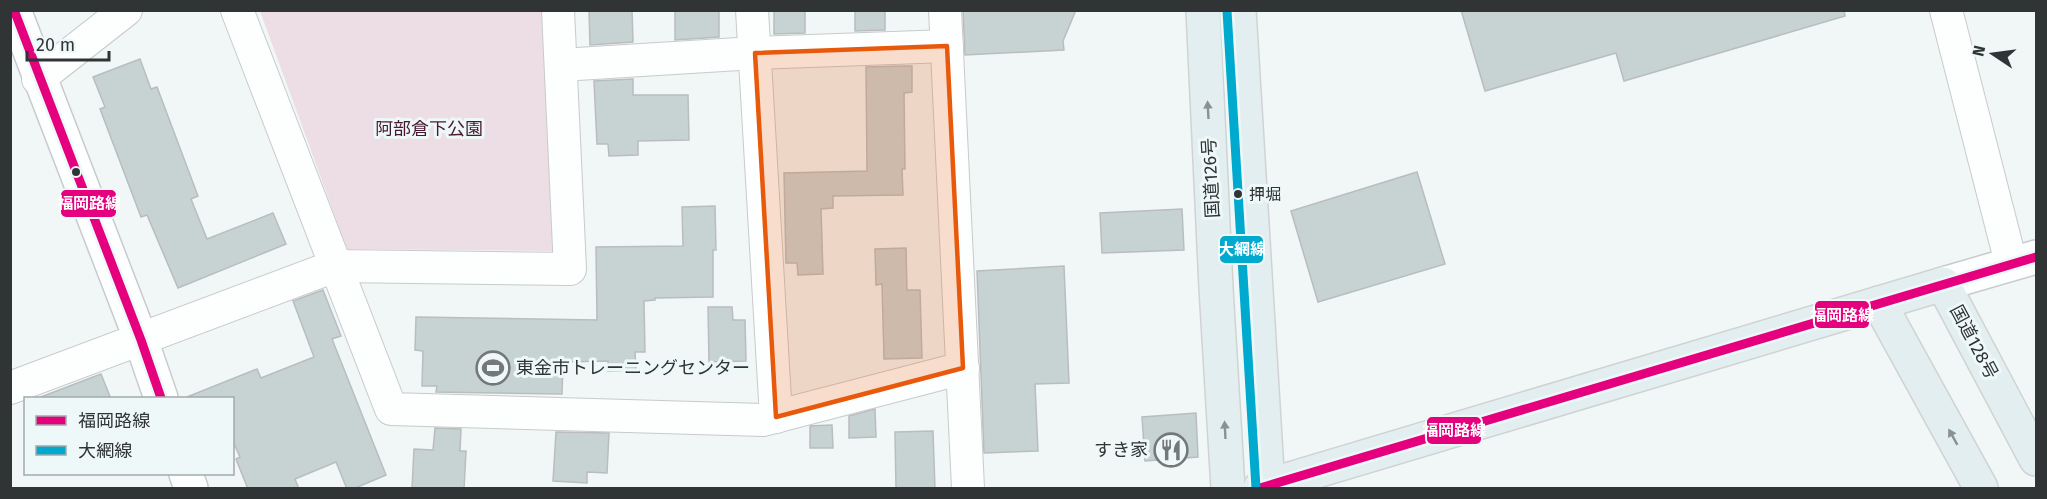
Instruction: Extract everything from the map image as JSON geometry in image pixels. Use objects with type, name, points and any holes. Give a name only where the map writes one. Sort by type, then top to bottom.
[{"type":"highway","name":"国道126号","points":[[1203,10],[1228,489]]},
{"type":"highway","name":"国道126号","points":[[1239,10],[1265,488]]},
{"type":"highway","name":"国道128号","points":[[1265,488],[1943,284],[2037,459]]},
{"type":"highway","points":[[1879,303],[1981,489]]},
{"type":"street","points":[[14,10],[141,340],[160,397]]},
{"type":"street","points":[[39,79],[126,10]]},
{"type":"street","points":[[237,10],[391,409],[763,420],[963,368]]},
{"type":"street","points":[[10,388],[335,266],[570,269],[558,10]]},
{"type":"street","points":[[752,10],[776,417]]},
{"type":"street","points":[[945,10],[968,489]]},
{"type":"street","points":[[1943,284],[2024,260],[1946,10]]},
{"type":"street","points":[[561,65],[755,53],[947,46]]},
{"type":"highlighted area","points":[[947,46],[963,368],[776,417],[755,53]]},
{"type":"green space","name":"阿部倉下公園","points":[[260,11],[542,11],[553,251],[347,249]]},
{"type":"building","points":[[589,10],[632,10],[633,42],[590,45]]},
{"type":"building","points":[[675,10],[719,10],[719,37],[675,40]]},
{"type":"building","points":[[774,10],[805,10],[805,33],[774,34]]},
{"type":"building","points":[[855,10],[885,10],[885,30],[855,31]]},
{"type":"building","points":[[963,10],[1076,10],[1063,41],[1064,50],[965,55]]},
{"type":"building","points":[[1461,10],[1844,10],[1845,16],[1624,81],[1616,53],[1485,91]]},
{"type":"building","points":[[140,59],[151,89],[157,87],[198,196],[191,199],[207,239],[273,213],[286,244],[178,288],[147,215],[141,217],[100,109],[105,107],[93,77]]},
{"type":"building","points":[[912,66],[912,92],[904,93],[903,195],[833,196],[833,208],[821,209],[823,274],[798,275],[797,263],[786,263],[784,173],[867,171],[866,67]]},
{"type":"building","points":[[633,79],[633,95],[688,95],[689,140],[638,141],[638,155],[609,156],[608,144],[597,144],[594,81]]},
{"type":"building","points":[[1417,172],[1445,264],[1318,302],[1291,211]]},
{"type":"building","points":[[715,206],[716,250],[713,250],[713,297],[655,298],[655,300],[644,301],[645,352],[635,352],[636,370],[608,371],[608,361],[563,362],[562,394],[436,392],[437,386],[422,386],[423,351],[415,350],[416,317],[597,320],[596,247],[683,246],[682,207]]},
{"type":"building","points":[[1182,209],[1184,250],[1102,253],[1100,213]]},
{"type":"building","points":[[906,248],[907,290],[920,290],[922,358],[884,359],[882,284],[876,285],[875,249]]},
{"type":"building","points":[[1064,266],[1069,383],[1035,384],[1038,451],[984,453],[977,271]]},
{"type":"building","points":[[323,290],[341,336],[332,339],[386,475],[353,489],[347,489],[336,462],[295,479],[299,489],[248,489],[236,459],[240,457],[234,444],[234,397],[187,397],[257,369],[261,378],[314,357],[293,301]]},
{"type":"building","points":[[708,307],[732,307],[733,320],[745,320],[746,361],[709,362]]},
{"type":"building","points":[[101,374],[110,397],[41,397]]},
{"type":"building","points":[[875,409],[876,437],[849,438],[849,416]]},
{"type":"building","points":[[1196,413],[1198,457],[1145,461],[1142,417]]},
{"type":"building","points":[[832,425],[833,448],[810,448],[810,426]]},
{"type":"building","points":[[435,428],[461,429],[460,451],[466,451],[464,489],[412,489],[414,449],[433,450]]},
{"type":"building","points":[[933,431],[935,489],[896,489],[895,432]]},
{"type":"building","points":[[556,432],[609,433],[607,473],[587,472],[587,483],[553,481]]},
{"type":"transit line","name":"福岡路線","points":[[14,10],[141,340],[161,397]]},
{"type":"transit line","name":"大網線","points":[[1227,11],[1256,488]]},
{"type":"transit line","name":"福岡路線","points":[[1260,488],[2036,257]]},
{"type":"place","name":"押堀","points":[[1238,194]]},
{"type":"place","name":"東金市トレーニングセンター","points":[[493,368]]},
{"type":"place","name":"すき家","points":[[1171,450]]}]
